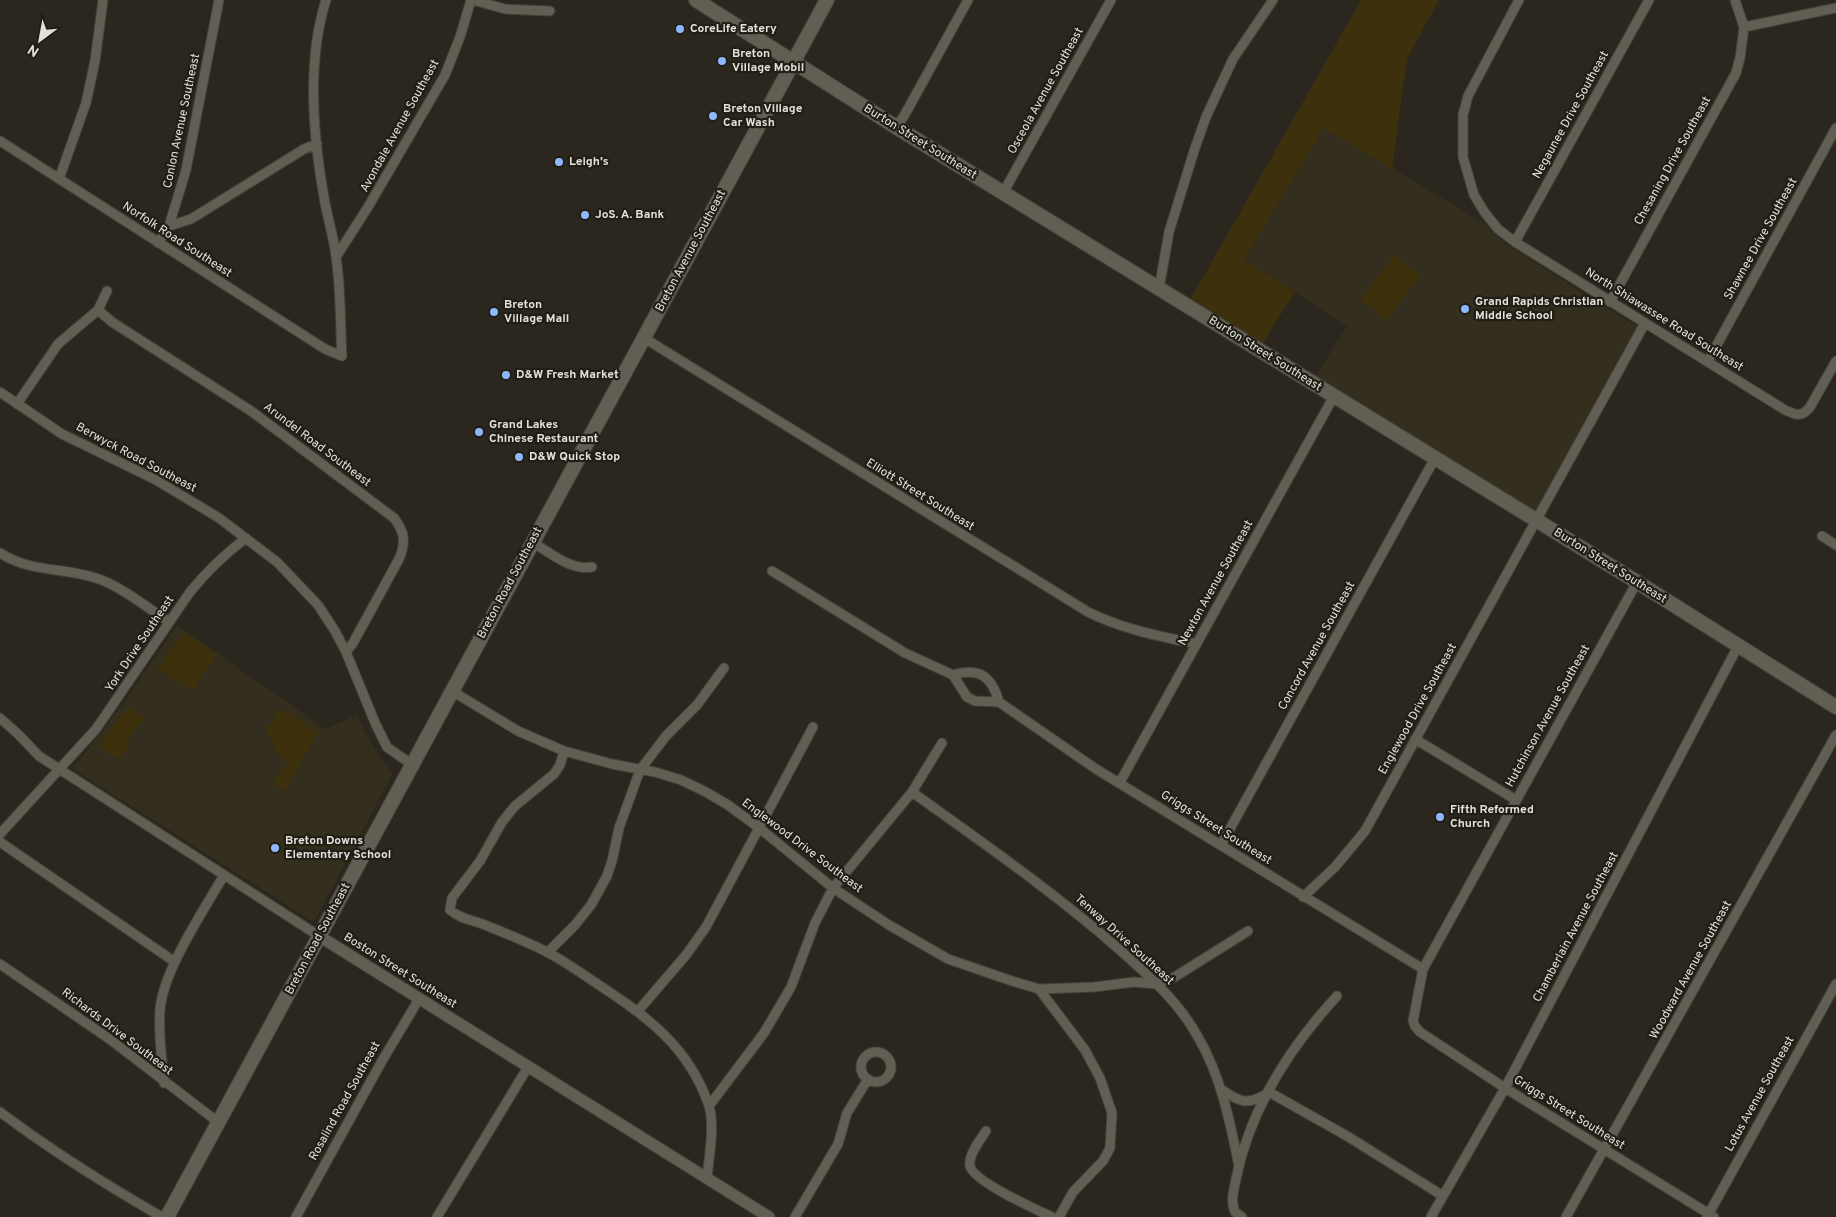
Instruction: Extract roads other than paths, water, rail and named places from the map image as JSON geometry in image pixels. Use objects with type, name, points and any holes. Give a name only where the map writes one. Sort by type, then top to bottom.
[{"type":"main road","name":"Burton Street Southeast","points":[[696,0],[792,63],[1003,194],[1637,582],[1836,707]]},
{"type":"main road","name":"Breton Avenue Southeast","points":[[554,502],[827,0]]},
{"type":"main road","name":"Breton Road Southeast","points":[[167,1217],[554,502]]},
{"type":"street","points":[[59,179],[86,103],[95,61],[103,0]]},
{"type":"street","name":"Conlon Avenue Southeast","points":[[158,243],[169,226],[186,170],[219,0]]},
{"type":"street","points":[[326,0],[316,53],[314,96],[317,144],[324,196],[336,257]]},
{"type":"street","points":[[472,0],[505,9],[550,10]]},
{"type":"street","name":"Avondale Avenue Southeast","points":[[336,257],[378,190],[445,75],[472,0]]},
{"type":"street","points":[[896,127],[904,116],[968,0]]},
{"type":"street","name":"Osceola Avenue Southeast","points":[[1003,194],[1111,0]]},
{"type":"street","points":[[1159,289],[1169,232],[1206,117],[1233,59],[1273,0]]},
{"type":"street","name":"North Shiawassee Road Southeast","points":[[1519,0],[1468,96],[1463,115],[1463,157],[1474,195],[1498,229],[1515,242],[1610,302],[1795,414],[1801,415],[1810,408],[1836,361]]},
{"type":"street","name":"Negaunee Drive Southeast","points":[[1515,242],[1649,0]]},
{"type":"street","points":[[1735,0],[1744,27],[1836,8]]},
{"type":"street","name":"Chesaning Drive Southeast","points":[[1610,302],[1736,73],[1744,27]]},
{"type":"street","name":"Shawnee Drive Southeast","points":[[1708,361],[1836,128]]},
{"type":"street","name":"Norfolk Road Southeast","points":[[0,141],[325,349],[342,356],[336,257]]},
{"type":"street","points":[[169,226],[191,219],[304,149],[317,144]]},
{"type":"street","points":[[17,404],[58,344],[98,310],[107,291]]},
{"type":"street","name":"Arundel Road Southeast","points":[[98,310],[112,322],[251,411],[394,518],[401,527],[404,548],[353,643],[346,652]]},
{"type":"street","points":[[1536,521],[1645,323]]},
{"type":"street","name":"Elliott Street Southeast","points":[[644,338],[1088,612],[1130,629],[1196,644]]},
{"type":"street","name":"Berwyck Road Southeast","points":[[0,392],[62,434],[154,479],[219,518],[277,562],[318,605],[346,652],[376,725],[387,746],[411,764]]},
{"type":"street","name":"Newton Avenue Southeast","points":[[1120,782],[1334,396]]},
{"type":"street","name":"Concord Avenue Southeast","points":[[1221,845],[1435,458]]},
{"type":"street","name":"Englewood Drive Southeast","points":[[1303,897],[1335,867],[1362,836],[1536,521]]},
{"type":"street","points":[[1822,536],[1836,545]]},
{"type":"street","name":"York Drive Southeast","points":[[0,834],[96,729],[205,573],[218,559],[246,538]]},
{"type":"street","points":[[532,542],[573,566],[592,567]]},
{"type":"street","points":[[0,553],[21,564],[42,569],[72,571],[99,579],[169,622]]},
{"type":"street","points":[[772,571],[906,653],[953,675],[967,697],[976,701],[999,702]]},
{"type":"street","name":"Hutchinson Avenue Southeast","points":[[1414,1026],[1413,1020],[1423,969],[1637,582]]},
{"type":"street","name":"Chamberlain Avenue Southeast","points":[[1431,1217],[1505,1088],[1738,646]]},
{"type":"street","points":[[548,952],[575,925],[591,904],[607,876],[619,828],[640,770],[666,736],[698,705],[724,668]]},
{"type":"street","name":"Griggs Street Southeast","points":[[953,675],[974,672],[986,677],[993,685],[999,702],[1096,769],[1423,969]]},
{"type":"street","name":"Englewood Drive Southeast","points":[[452,691],[518,731],[564,751],[661,774],[692,785],[728,805],[833,888],[889,925],[948,959],[988,974],[1039,988],[1094,987],[1134,982],[1157,984],[1173,978],[1248,931]]},
{"type":"street","name":"Boston Street Southeast","points":[[0,718],[39,756],[60,770],[419,999],[770,1217]]},
{"type":"street","points":[[638,1011],[686,955],[706,927],[813,727]]},
{"type":"street","name":"Woodward Avenue Southeast","points":[[1566,1217],[1836,735]]},
{"type":"street","points":[[1415,739],[1516,800]]},
{"type":"street","points":[[708,1106],[764,1034],[791,987],[815,924],[833,888],[912,792],[942,743]]},
{"type":"street","points":[[564,751],[554,774],[515,806],[502,822],[480,862],[452,898],[450,910],[457,916],[483,924],[548,952],[638,1011],[658,1028],[691,1068],[708,1106],[711,1116],[707,1178]]},
{"type":"street","name":"Tenway Drive Southeast","points":[[912,792],[1055,896],[1157,984],[1184,1015],[1198,1035],[1221,1089],[1239,1166]]},
{"type":"street","points":[[0,842],[175,962]]},
{"type":"street","points":[[164,1083],[160,1008],[175,962],[224,875]]},
{"type":"street","name":"Richards Drive Southeast","points":[[0,964],[108,1038],[164,1083],[218,1122]]},
{"type":"street","name":"Lotus Avenue Southeast","points":[[1710,1216],[1832,999],[1836,984]]},
{"type":"street","points":[[1039,988],[1085,1050],[1100,1078],[1112,1113],[1110,1148],[1103,1161],[1073,1192],[1058,1217]]},
{"type":"street","points":[[1239,1214],[1232,1201],[1239,1166],[1259,1111],[1300,1040],[1314,1021],[1337,996]]},
{"type":"street","name":"Rosalind Road Southeast","points":[[296,1217],[382,1061],[419,999]]},
{"type":"street","name":"Griggs Street Southeast","points":[[1414,1026],[1420,1032],[1505,1088],[1710,1216]]},
{"type":"street","points":[[437,1217],[528,1066]]},
{"type":"street","points":[[794,1217],[838,1144],[847,1113],[868,1079]]},
{"type":"street","points":[[1221,1089],[1237,1100],[1249,1102],[1259,1099],[1269,1092]]},
{"type":"street","points":[[1269,1092],[1347,1136],[1443,1196]]},
{"type":"street","points":[[0,1112],[58,1154],[162,1217]]},
{"type":"street","points":[[986,1131],[970,1158],[971,1170],[1005,1193],[1052,1217]]},
{"type":"place","name":"CoreLife Eatery","points":[[680,29]]},
{"type":"place","name":"Breton Village Mobil","points":[[722,61]]},
{"type":"place","name":"Breton Village Car Wash","points":[[713,116]]},
{"type":"place","name":"Leigh's","points":[[559,162]]},
{"type":"place","name":"JoS. A. Bank","points":[[585,215]]},
{"type":"place","name":"Grand Rapids Christian Middle School","points":[[1465,309]]},
{"type":"place","name":"Breton Village Mall","points":[[494,312]]},
{"type":"place","name":"D&W Fresh Market","points":[[506,375]]},
{"type":"place","name":"Grand Lakes Chinese Restaurant","points":[[479,432]]},
{"type":"place","name":"D&W Quick Stop","points":[[519,457]]},
{"type":"place","name":"Fifth Reformed Church","points":[[1440,817]]},
{"type":"place","name":"Breton Downs Elementary School","points":[[275,848]]}]
